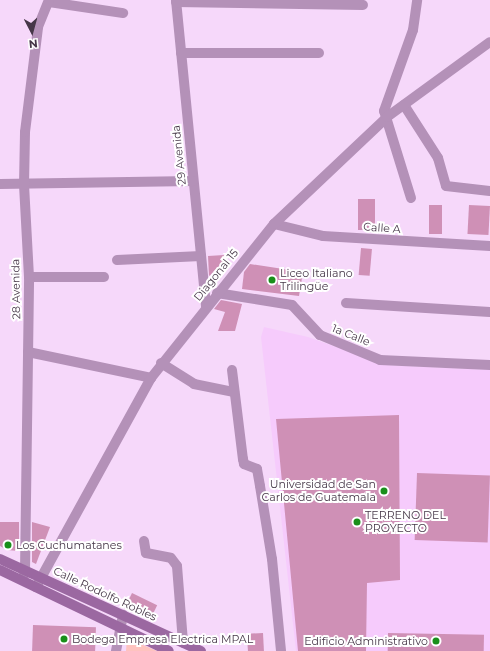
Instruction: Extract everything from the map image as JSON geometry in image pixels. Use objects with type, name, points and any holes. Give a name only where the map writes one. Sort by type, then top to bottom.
[{"type":"main road","name":"Calle Rodolfo Robles","points":[[0,559],[36,587],[169,651]]},
{"type":"main road","name":"Calle Rodolfo Robles","points":[[0,570],[23,576],[41,578],[201,651]]},
{"type":"street","points":[[411,198],[385,108],[413,30],[417,0]]},
{"type":"street","points":[[49,1],[123,13]]},
{"type":"street","name":"28 Avenida","points":[[23,576],[29,277],[24,185],[26,120],[38,27],[49,1]]},
{"type":"street","points":[[176,1],[363,5]]},
{"type":"street","name":"29 Avenida","points":[[176,1],[206,307]]},
{"type":"street","name":"Diagonal 15","points":[[36,587],[151,378],[161,363],[274,224],[387,117],[490,42]]},
{"type":"street","points":[[181,53],[319,53]]},
{"type":"street","points":[[404,105],[438,158],[446,186],[490,191]]},
{"type":"street","points":[[0,184],[24,185],[193,181]]},
{"type":"street","name":"Calle A","points":[[274,224],[323,236],[490,246]]},
{"type":"street","points":[[117,260],[201,256]]},
{"type":"street","points":[[29,277],[104,278]]},
{"type":"street","name":"1a Calle","points":[[217,293],[292,306],[320,335],[380,360],[490,365]]},
{"type":"street","points":[[346,303],[490,312]]},
{"type":"street","points":[[28,352],[151,378]]},
{"type":"street","points":[[161,363],[194,384],[234,392]]},
{"type":"street","points":[[232,370],[244,464],[257,469],[272,559],[281,651]]},
{"type":"street","points":[[144,540],[146,553],[149,556],[171,558],[176,563],[183,643]]},
{"type":"street","points":[[116,651],[119,627],[123,615]]},
{"type":"shaded area","name":"Universidad de San Carlos de Guatemala","points":[[264,327],[308,337],[387,365],[490,370],[490,651],[296,651],[261,337]]},
{"type":"shaded area","points":[[127,638],[157,651],[126,651]]},
{"type":"building","points":[[358,199],[375,199],[375,230],[358,230]]},
{"type":"building","points":[[429,205],[442,205],[442,234],[429,234]]},
{"type":"building","points":[[469,205],[490,206],[488,235],[467,234]]},
{"type":"building","points":[[361,248],[372,249],[370,276],[359,275]]},
{"type":"building","points":[[224,255],[225,263],[209,276],[208,256]]},
{"type":"building","name":"Liceo Italiano Trilingüe","points":[[250,264],[303,272],[299,296],[242,289],[244,272]]},
{"type":"building","points":[[221,300],[242,304],[235,331],[218,331],[225,312],[214,309]]},
{"type":"building","points":[[399,415],[400,580],[367,583],[366,651],[298,651],[276,419]]},
{"type":"building","points":[[417,473],[490,476],[488,543],[415,540]]},
{"type":"building","points":[[0,522],[19,522],[19,551],[7,550],[0,546]]},
{"type":"building","points":[[32,522],[50,527],[36,564],[32,562]]},
{"type":"building","points":[[132,593],[157,605],[152,615],[127,603]]},
{"type":"building","name":"Bodega Empresa Electrica MPAL","points":[[33,625],[96,627],[95,651],[32,651]]},
{"type":"building","points":[[263,633],[264,651],[248,651],[247,634]]},
{"type":"building","name":"Edificio Administrativo","points":[[388,633],[484,635],[484,651],[388,651]]},
{"type":"place","name":"Liceo Italiano Trilingüe","points":[[272,280]]},
{"type":"place","name":"Universidad de San Carlos de Guatemala","points":[[384,491]]},
{"type":"place","name":"TERRENO DEL PROYECTO","points":[[357,522]]},
{"type":"place","name":"Los Cuchumatanes","points":[[8,545]]},
{"type":"place","name":"Bodega Empresa Electrica MPAL","points":[[64,639]]},
{"type":"place","name":"Edificio Administrativo","points":[[436,641]]}]
